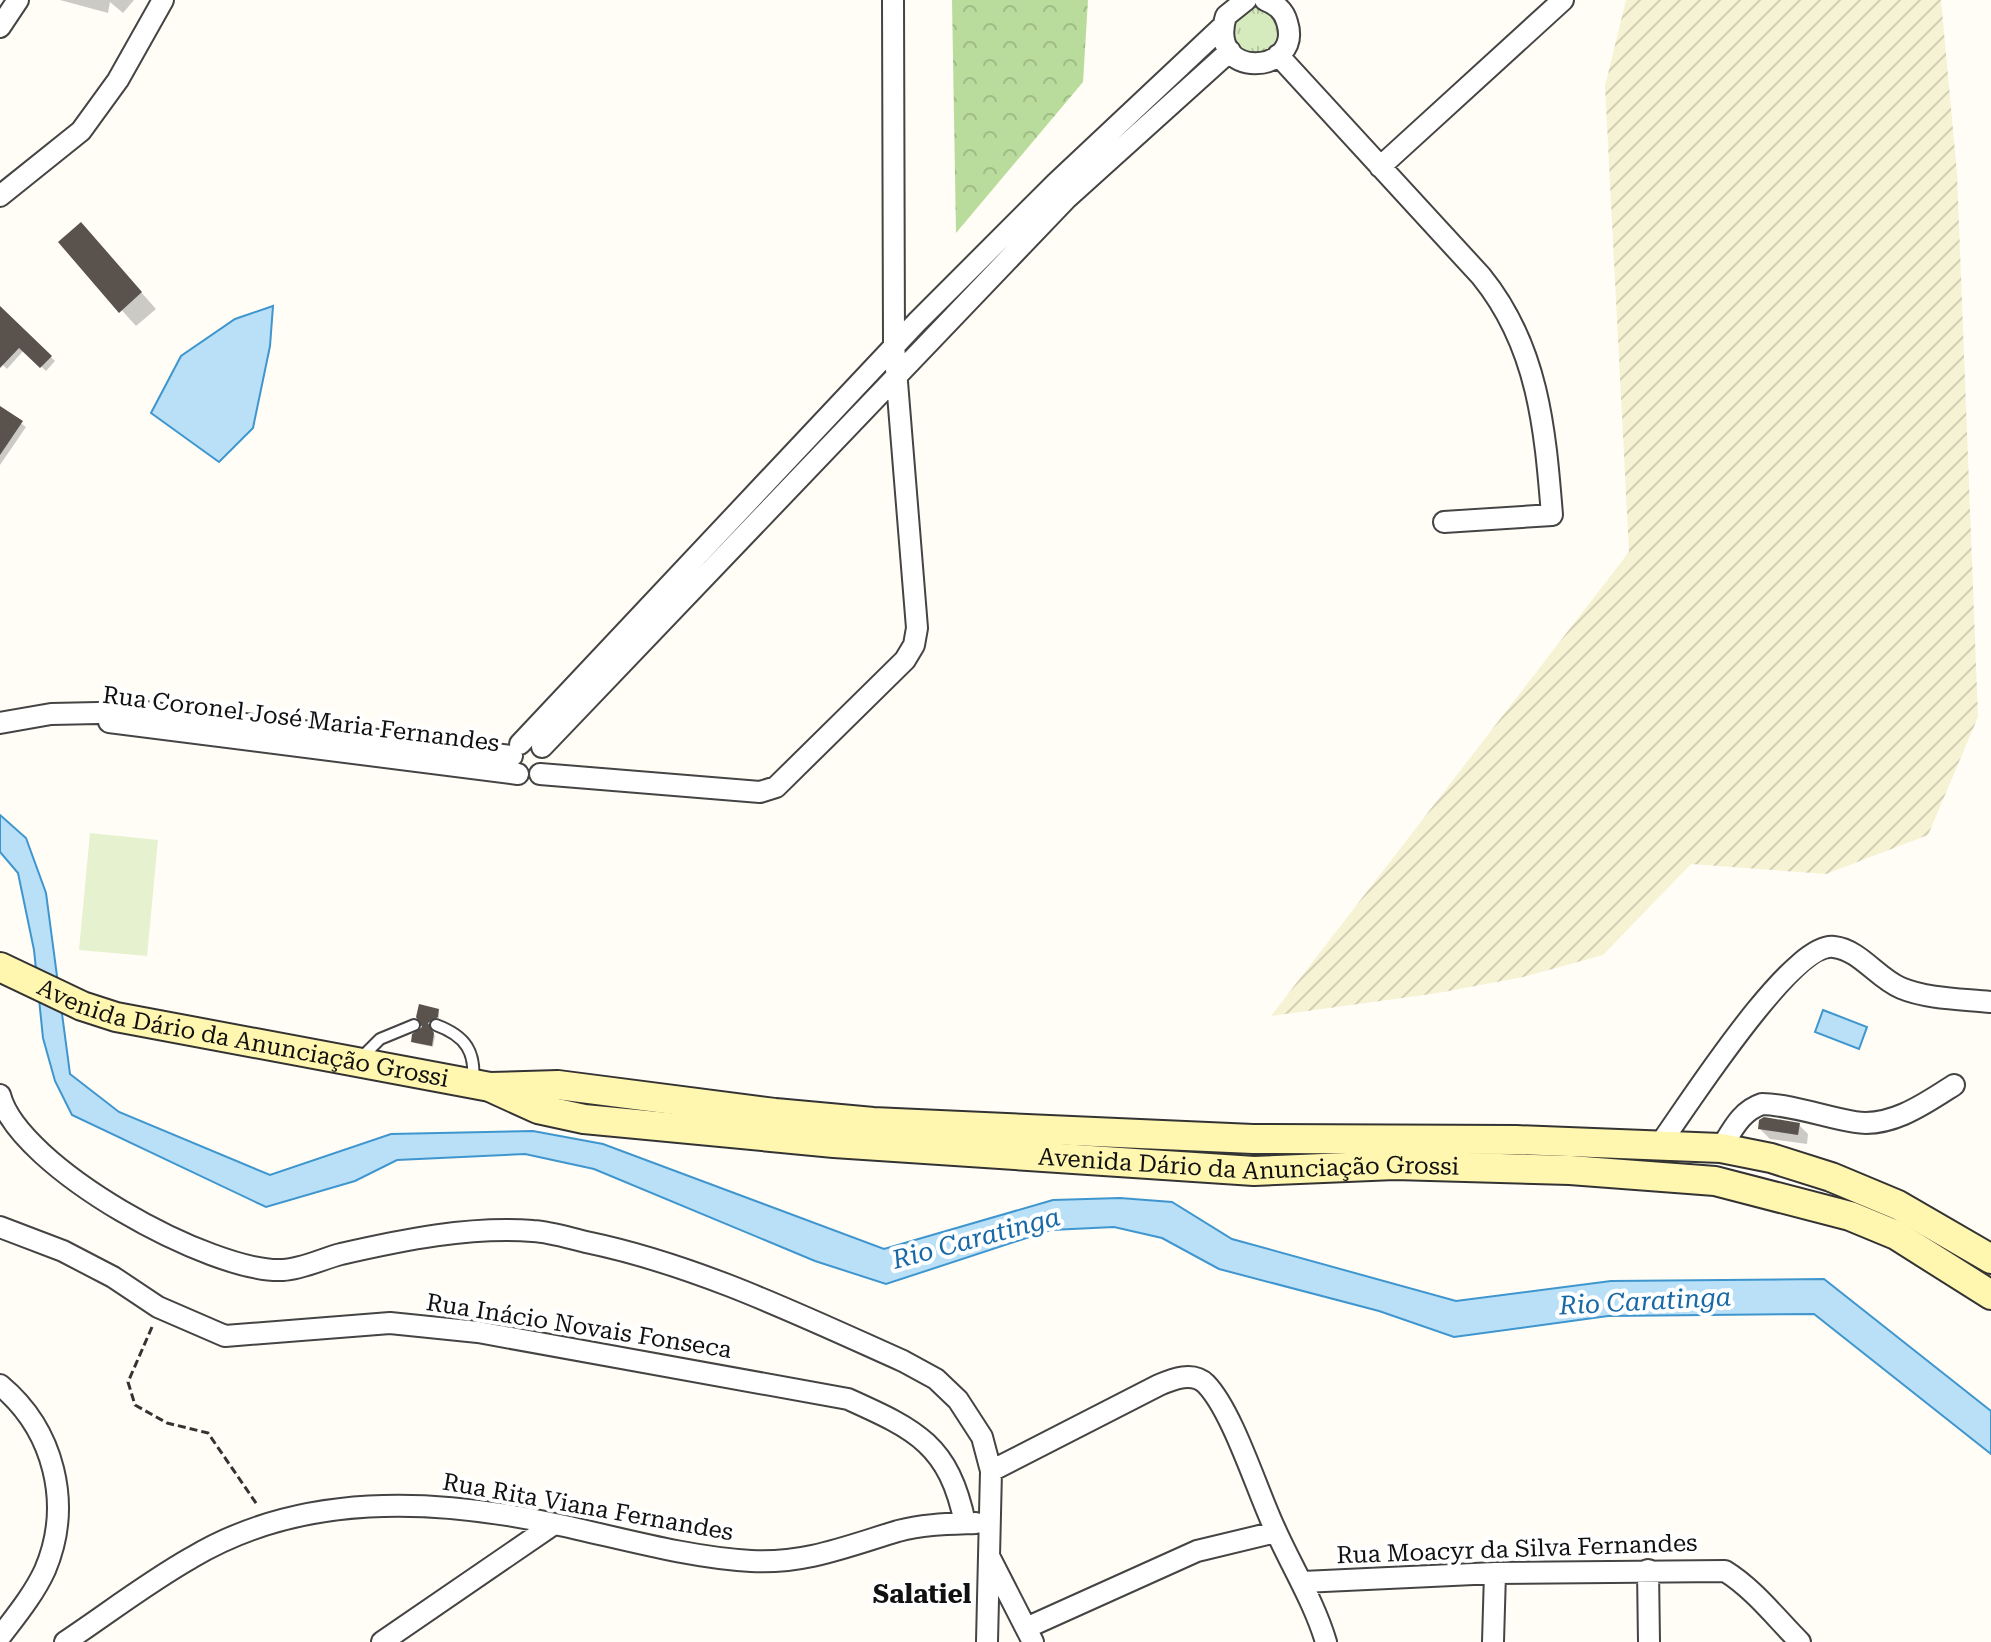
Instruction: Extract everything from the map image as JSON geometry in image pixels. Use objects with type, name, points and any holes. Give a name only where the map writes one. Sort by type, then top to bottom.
[{"type":"main road","name":"Avenida Dário da Anunciação Grossi","points":[[0,967],[14,979],[116,1017],[482,1086],[558,1085],[775,1113],[873,1122],[1253,1139],[1660,1144],[1721,1148],[1771,1158],[1845,1183],[1898,1205],[1991,1259]]},
{"type":"main road","name":"Avenida Dário da Anunciação Grossi","points":[[482,1086],[538,1109],[584,1119],[698,1132],[1254,1171],[1395,1165],[1570,1170],[1715,1181],[1861,1221],[1896,1235],[1991,1295]]},
{"type":"main road","points":[[1253,1139],[1254,1171]]},
{"type":"street","points":[[0,27],[18,0]]},
{"type":"street","points":[[0,196],[81,131],[118,80],[163,0]]},
{"type":"street","points":[[517,758],[529,778],[540,774],[760,792],[776,787],[905,660],[914,645],[917,628],[894,345],[893,0]]},
{"type":"street","points":[[1380,167],[1563,0]]},
{"type":"street","points":[[517,758],[894,345],[1056,183],[1223,26],[1239,2]]},
{"type":"street","points":[[1223,26],[1230,51],[1252,64],[1263,64],[1278,55],[1287,41],[1289,30],[1279,3]]},
{"type":"street","points":[[542,747],[1067,198],[1230,51]]},
{"type":"street","points":[[1278,55],[1506,307],[1520,335],[1547,450],[1552,515],[1444,522]]},
{"type":"street","points":[[917,322],[925,325],[927,345]]},
{"type":"street","name":"Rua Coronel José Maria Fernandes","points":[[0,723],[51,714],[134,726],[517,758]]},
{"type":"street","points":[[517,758],[531,742],[542,747],[546,758],[540,774]]},
{"type":"street","points":[[1660,1144],[1747,1020],[1803,960],[1820,948],[1832,946],[1848,951],[1903,989],[1991,1002]]},
{"type":"street","points":[[1721,1148],[1739,1119],[1751,1108],[1762,1104],[1859,1123],[1879,1121],[1923,1105],[1954,1085]]},
{"type":"street","points":[[0,1095],[3,1108],[22,1134],[89,1191],[192,1247],[248,1268],[285,1270],[414,1239],[486,1231],[534,1231],[689,1269],[875,1348],[936,1379],[958,1400],[982,1437],[991,1471],[987,1642]]},
{"type":"street","name":"Rua Inácio Novais Fonseca","points":[[0,1227],[63,1251],[113,1277],[158,1307],[225,1336],[390,1323],[478,1332],[848,1399],[900,1422],[932,1447],[953,1475],[965,1523]]},
{"type":"street","points":[[991,1471],[1175,1378],[1188,1377],[1204,1382],[1221,1406],[1276,1532],[1303,1582],[1326,1642]]},
{"type":"street","points":[[0,1385],[21,1404],[45,1440],[58,1476],[55,1525],[46,1569],[0,1637]]},
{"type":"street","name":"Rua Rita Viana Fernandes","points":[[65,1642],[192,1557],[270,1523],[401,1503],[463,1507],[707,1557],[770,1561],[800,1561],[899,1531],[988,1522]]},
{"type":"street","points":[[382,1642],[554,1524]]},
{"type":"street","points":[[987,1553],[1030,1635],[1197,1551],[1276,1532]]},
{"type":"street","points":[[1648,1570],[1649,1642]]},
{"type":"street","name":"Rua Moacyr da Silva Fernandes","points":[[1303,1582],[1495,1573],[1725,1571],[1747,1585],[1761,1604],[1800,1642]]},
{"type":"street","points":[[1493,1642],[1495,1573]]},
{"type":"lane","points":[[357,1063],[380,1039],[414,1025]]},
{"type":"lane","points":[[436,1025],[465,1041],[482,1086]]},
{"type":"path","points":[[158,1307],[128,1382],[135,1405],[167,1423],[208,1433],[270,1523]]},
{"type":"shaded area","points":[[1626,0],[1941,0],[1957,173],[1978,717],[1928,835],[1826,874],[1691,864],[1603,955],[1523,977],[1438,993],[1271,1016],[1629,552],[1605,86]]},
{"type":"green space","points":[[952,0],[1088,0],[1083,82],[956,233]]},
{"type":"green space","points":[[1255,7],[1271,14],[1278,30],[1271,46],[1255,53],[1239,46],[1232,30],[1239,14]]},
{"type":"green space","points":[[90,833],[158,840],[147,956],[79,950]]},
{"type":"water","points":[[273,306],[270,346],[253,428],[219,462],[151,413],[181,356],[235,319]]},
{"type":"water","name":"Rio Caratinga","points":[[0,815],[26,838],[46,893],[70,1074],[119,1112],[270,1175],[391,1134],[533,1131],[603,1144],[884,1249],[1053,1200],[1120,1198],[1172,1202],[1232,1239],[1456,1301],[1611,1281],[1824,1279],[1991,1411],[1991,1454],[1814,1314],[1608,1316],[1454,1337],[1379,1311],[1219,1269],[1162,1238],[1114,1227],[1051,1230],[886,1284],[815,1261],[594,1169],[525,1154],[397,1160],[355,1181],[266,1207],[72,1115],[55,1081],[43,1038],[34,950],[18,873],[0,852]]},
{"type":"water","points":[[1823,1010],[1867,1027],[1859,1049],[1815,1032]]},
{"type":"building","points":[[81,222],[142,292],[119,313],[58,242]]},
{"type":"building","points":[[0,306],[52,356],[40,368],[19,348],[0,368]]},
{"type":"building","points":[[0,406],[23,421],[0,455]]},
{"type":"building","points":[[419,1004],[439,1009],[438,1017],[428,1023],[434,1033],[432,1046],[411,1042],[412,1034],[422,1027],[416,1017]]},
{"type":"building","points":[[1764,1117],[1800,1123],[1798,1135],[1758,1129],[1759,1120]]},
{"type":"district","name":"Salatiel","points":[[922,1594]]}]
